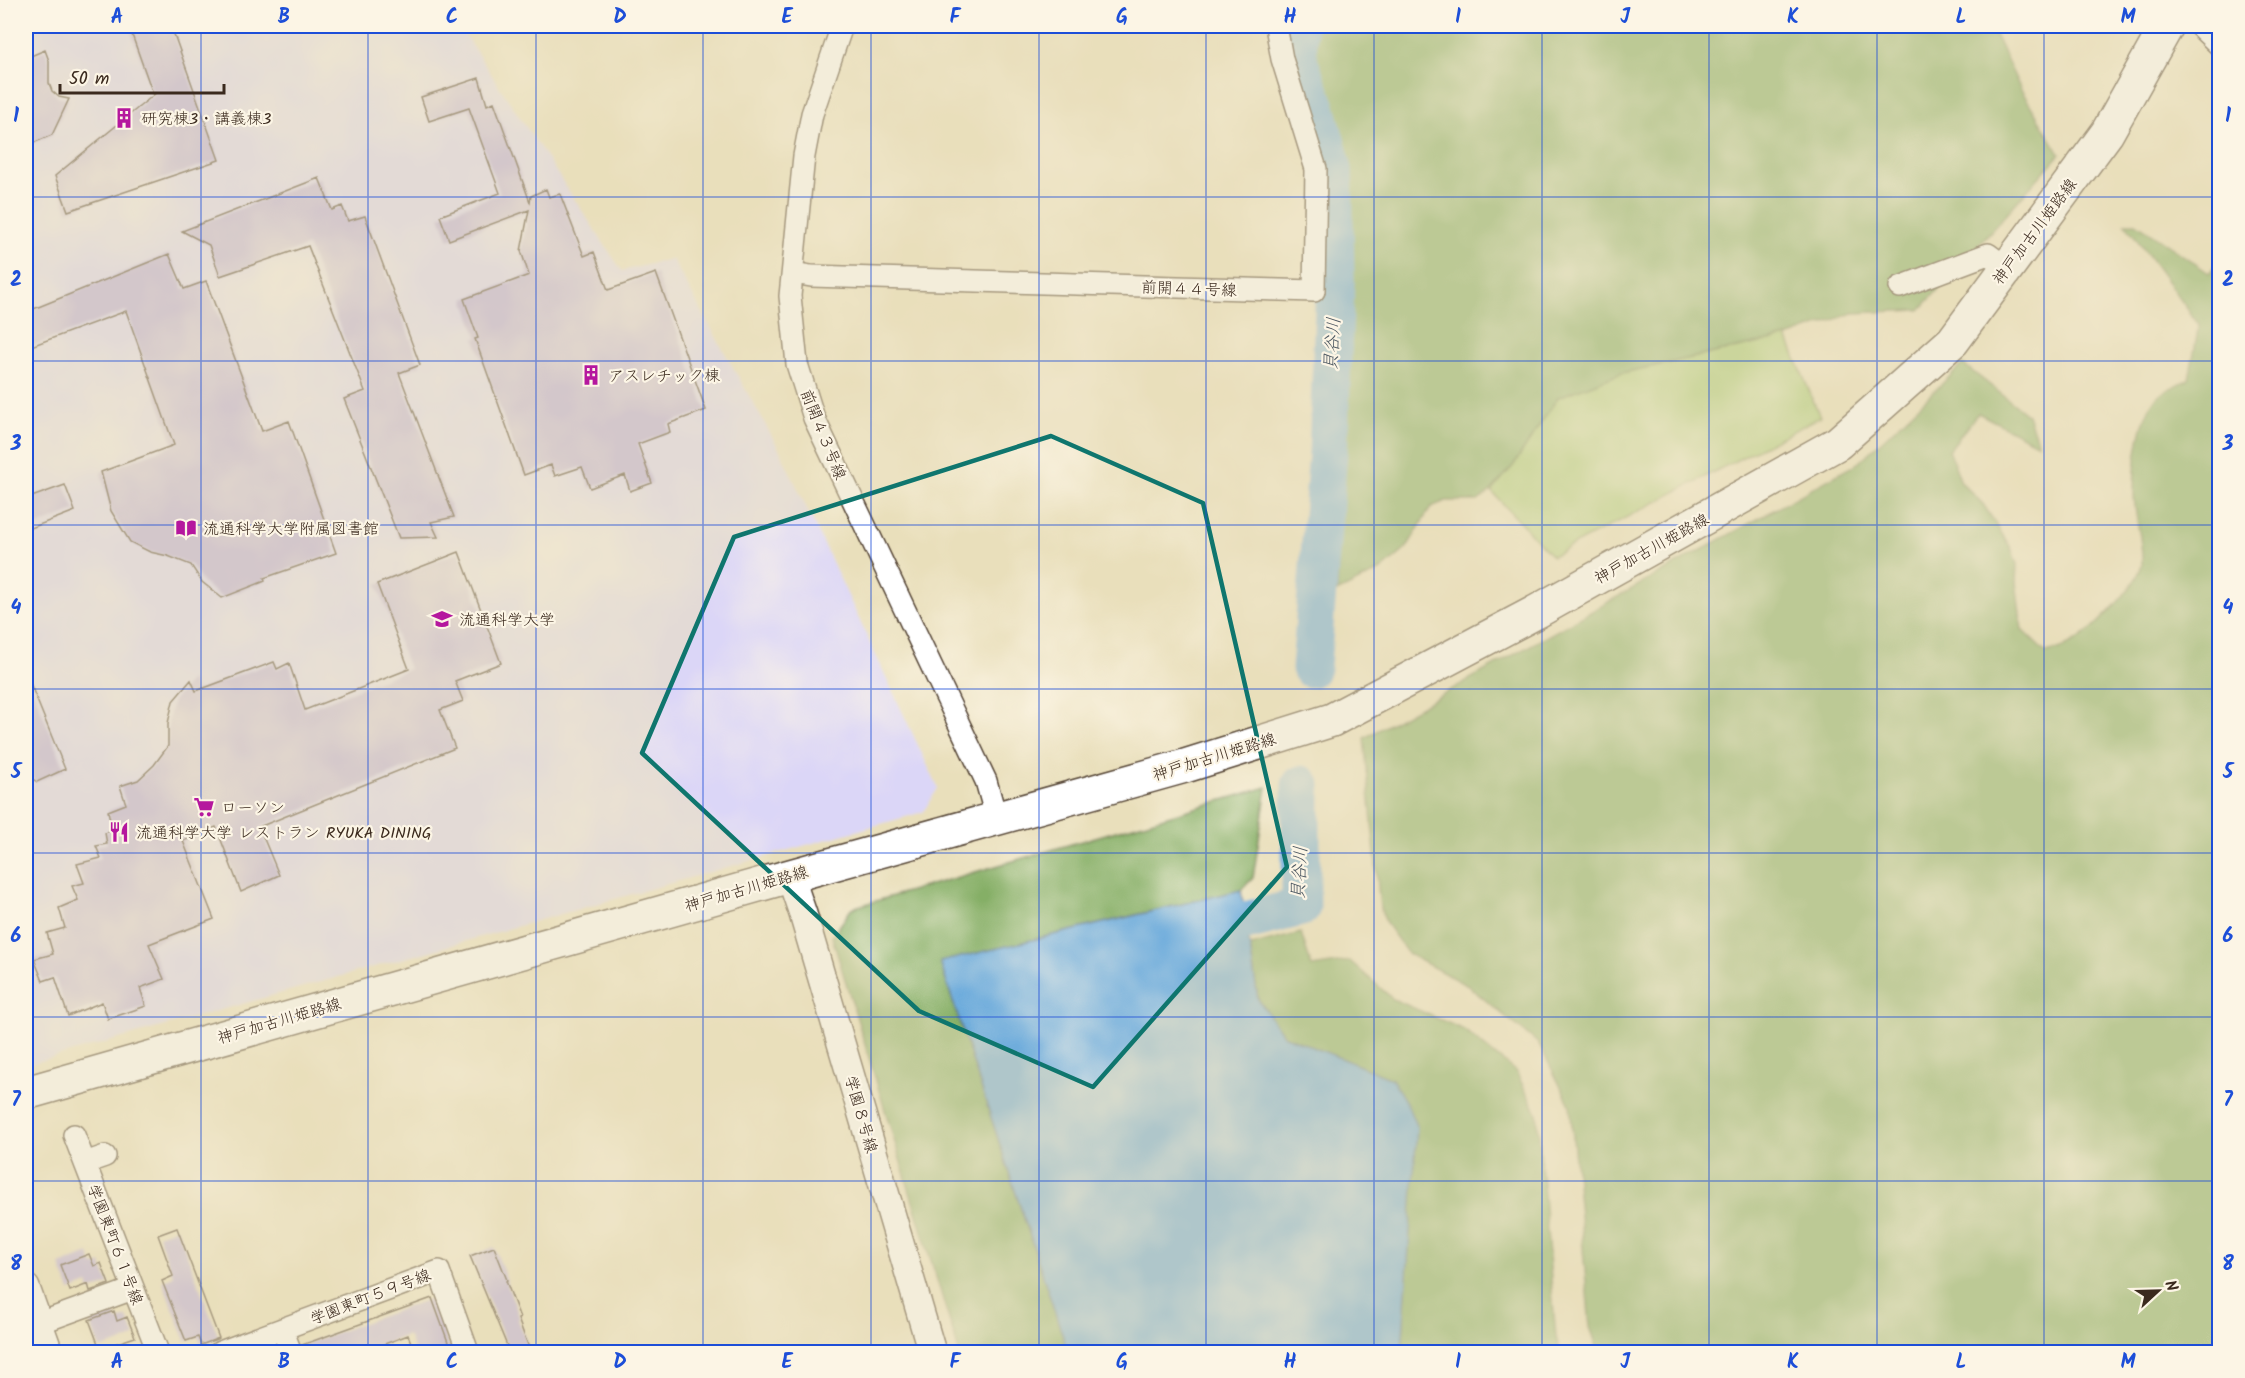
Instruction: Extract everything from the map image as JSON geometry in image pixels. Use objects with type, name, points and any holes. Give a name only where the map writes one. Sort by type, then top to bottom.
[{"type":"main road","name":"神戸加古川姫路線","points":[[26,1093],[996,817],[1185,766],[1332,720],[1536,612],[1838,442],[1953,341],[2107,134],[2167,26]]},
{"type":"street","name":"前開４３号線","points":[[842,26],[812,114],[804,156],[790,296],[797,364],[814,418],[986,781],[996,817]]},
{"type":"street","name":"前開４４号線","points":[[793,273],[811,276],[1314,291],[1316,169],[1282,59],[1276,26]]},
{"type":"street","points":[[2199,26],[2220,46]]},
{"type":"street","points":[[1900,287],[1989,254],[2007,268]]},
{"type":"street","name":"学園８号線","points":[[789,876],[803,914],[925,1351]]},
{"type":"street","name":"学園東町６１号線","points":[[74,1135],[95,1160],[133,1288],[158,1353]]},
{"type":"street","name":"学園東町５９号線","points":[[220,1353],[439,1271],[468,1353]]},
{"type":"street","points":[[26,1288],[32,1326],[48,1353]]},
{"type":"street","points":[[32,1326],[133,1288]]},
{"type":"street","points":[[282,1329],[291,1353]]},
{"type":"highlighted area","points":[[1051,436],[1203,503],[1287,867],[1093,1087],[919,1011],[642,753],[734,537]]},
{"type":"shaded area","name":"流通科学大学","points":[[26,26],[459,26],[622,271],[672,259],[779,449],[938,788],[923,812],[26,1065]]},
{"type":"green space","points":[[1308,26],[1991,26],[2020,88],[2060,154],[1920,310],[1853,313],[1787,337],[1622,373],[1558,397],[1513,466],[1491,491],[1478,501],[1446,501],[1431,507],[1406,549],[1381,570],[1337,592],[1351,176],[1307,55]]},
{"type":"green space","points":[[2125,223],[2136,223],[2209,273],[2219,260],[2219,1352],[1599,1352],[1590,1327],[1570,1105],[1539,1044],[1468,986],[1408,954],[1387,925],[1380,908],[1364,738],[1858,463],[1963,364],[2028,415],[2038,444],[1978,413],[1949,450],[1961,482],[1983,504],[2011,548],[2017,564],[2016,582],[2022,630],[2046,653],[2076,641],[2115,605],[2140,571],[2142,553],[2134,493],[2139,440],[2148,412],[2154,402],[2164,392],[2189,379],[2199,325]]},
{"type":"green space","points":[[1787,337],[1820,417],[1552,556],[1491,491],[1513,466],[1558,397],[1622,373]]},
{"type":"green space","points":[[1267,787],[1253,878],[1241,890],[940,962],[1068,1352],[959,1352],[832,937],[852,908]]},
{"type":"green space","points":[[1301,933],[1312,967],[1350,961],[1393,999],[1464,1030],[1516,1072],[1537,1113],[1556,1337],[1560,1352],[1402,1352],[1416,1128],[1392,1079],[1283,1035],[1258,999],[1250,946]]},
{"type":"water","points":[[1241,890],[1258,999],[1283,1035],[1392,1079],[1407,1104],[1417,1128],[1402,1352],[1068,1352],[940,962]]},
{"type":"building","name":"研究棟3・講義棟3","points":[[146,26],[171,26],[219,160],[68,211],[55,176],[156,93],[153,94],[131,32]]},
{"type":"building","points":[[45,50],[49,61],[49,83],[52,91],[59,97],[69,99],[52,135],[26,146],[26,58]]},
{"type":"building","name":"アスレチック棟","points":[[479,78],[487,105],[494,102],[530,202],[531,196],[546,189],[549,197],[560,194],[584,256],[594,252],[608,290],[656,273],[706,410],[668,424],[670,432],[638,444],[652,483],[630,491],[625,475],[590,488],[582,467],[555,476],[551,465],[524,475],[475,339],[478,338],[464,299],[529,275],[521,251],[529,210],[449,240],[440,216],[500,193],[469,108],[429,121],[421,97]]},
{"type":"building","points":[[319,178],[332,210],[342,206],[348,221],[365,216],[420,365],[399,373],[454,517],[431,522],[438,537],[399,538],[344,399],[365,391],[308,246],[220,276],[209,245],[182,231]]},
{"type":"building","points":[[169,254],[184,289],[206,281],[262,431],[289,421],[336,553],[264,578],[265,581],[222,598],[202,582],[191,565],[150,552],[130,542],[111,511],[101,472],[174,445],[126,311],[26,348],[26,312]]},
{"type":"building","points":[[65,485],[75,511],[26,530],[26,499]]},
{"type":"building","points":[[459,552],[501,663],[455,681],[463,701],[440,710],[455,748],[259,827],[279,875],[241,892],[216,827],[183,841],[214,919],[149,944],[164,979],[140,988],[146,1006],[108,1019],[102,1002],[68,1016],[55,977],[43,981],[34,959],[53,954],[47,933],[65,928],[59,908],[78,900],[72,886],[84,883],[77,864],[101,858],[96,846],[107,844],[105,833],[112,829],[108,811],[126,804],[120,786],[138,780],[154,765],[168,746],[168,723],[173,701],[191,680],[196,691],[274,662],[277,669],[289,663],[305,710],[409,669],[377,584]]},
{"type":"building","points":[[26,673],[65,769],[37,782],[26,774]]},
{"type":"building","points":[[177,1228],[219,1338],[201,1345],[198,1337],[186,1341],[162,1281],[173,1276],[158,1235]]},
{"type":"building","points":[[494,1247],[531,1353],[510,1353],[470,1256]]},
{"type":"building","points":[[89,1254],[94,1266],[101,1263],[109,1284],[90,1291],[88,1284],[70,1291],[60,1265]]},
{"type":"building","points":[[432,1298],[452,1353],[415,1353],[408,1335],[361,1353],[304,1353],[302,1345]]},
{"type":"building","points":[[114,1311],[117,1321],[127,1317],[135,1337],[100,1349],[89,1320]]},
{"type":"waterway","name":"貝谷川","points":[[1297,26],[1298,61],[1316,108],[1333,170],[1335,283],[1328,451],[1311,668]]},
{"type":"waterway","name":"貝谷川","points":[[1246,921],[1301,907],[1301,785]]},
{"type":"place","name":"研究棟3・講義棟3","points":[[124,118]]},
{"type":"place","name":"アスレチック棟","points":[[591,375]]},
{"type":"place","name":"流通科学大学附属図書館","points":[[186,528]]},
{"type":"place","name":"流通科学大学","points":[[442,619]]},
{"type":"place","name":"ローソン","points":[[204,807]]},
{"type":"place","name":"流通科学大学 レストラン RYUKA DINING","points":[[119,832]]}]
